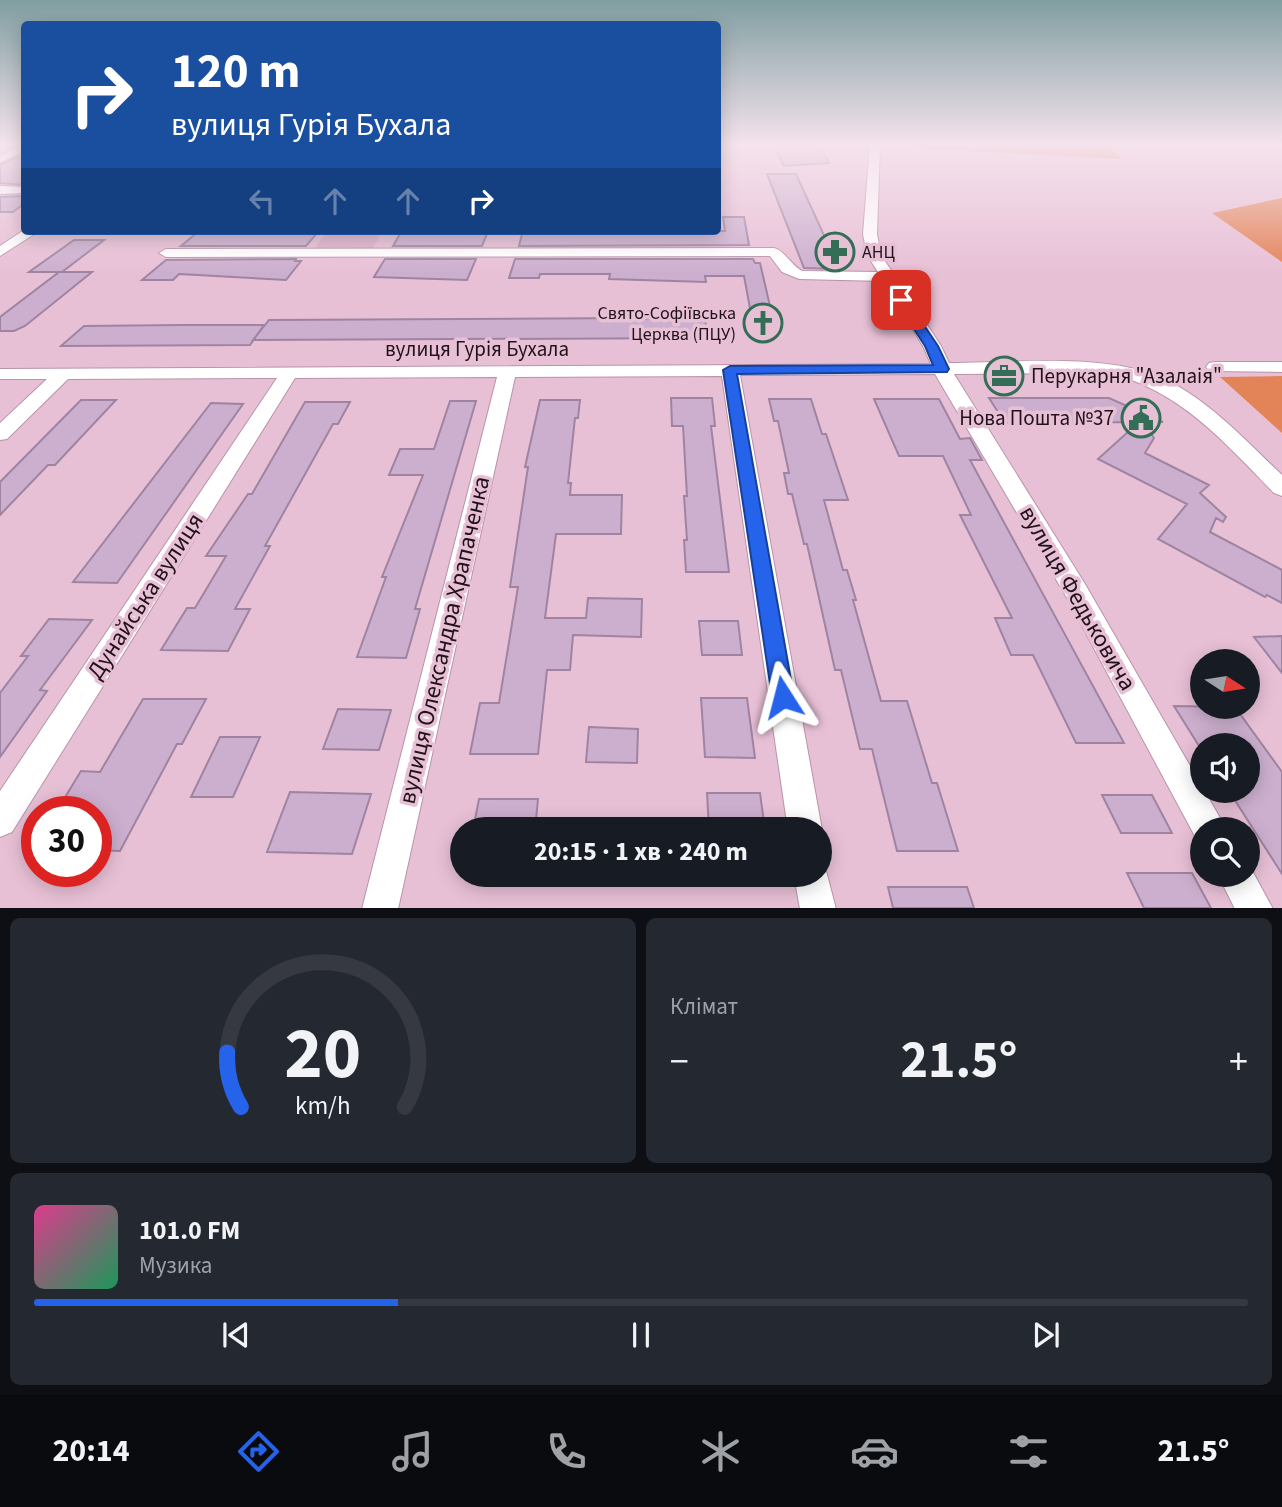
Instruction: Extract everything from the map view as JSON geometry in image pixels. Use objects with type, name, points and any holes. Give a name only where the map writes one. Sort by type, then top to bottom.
[{"type":"street","name":"вулиця Федьковича","points":[[873,187],[870,234],[873,255],[932,346],[942,369],[1076,592],[1203,817]]},
{"type":"street","points":[[0,190],[21,190]]},
{"type":"street","points":[[0,236],[21,234]]},
{"type":"street","points":[[0,252],[26,235]]},
{"type":"street","points":[[166,253],[774,252],[787,269],[799,275],[886,276]]},
{"type":"street","points":[[1215,367],[1282,367]]},
{"type":"street","name":"вулиця Гурія Бухала","points":[[0,374],[1108,368],[1132,371],[1161,382],[1186,398],[1282,488]]},
{"type":"street","points":[[730,370],[803,817]]},
{"type":"street","name":"вулиця Олександра Храпаченка","points":[[380,908],[507,372]]},
{"type":"street","name":"Дунайська вулиця","points":[[0,820],[289,373]]},
{"type":"street","points":[[0,434],[62,375]]},
{"type":"street","points":[[814,887],[818,908]]},
{"type":"street","points":[[1243,887],[1255,908]]},
{"type":"shaded area","points":[[1282,198],[1282,262],[1212,213]]},
{"type":"shaded area","points":[[324,235],[381,235],[372,249],[314,250]]},
{"type":"shaded area","points":[[1282,376],[1282,433],[1220,377]]},
{"type":"building","points":[[772,187],[802,187],[838,266],[835,266],[836,269],[804,268]]},
{"type":"building","points":[[21,196],[21,206],[13,212],[0,212],[0,197]]},
{"type":"building","points":[[723,217],[744,217],[749,245],[519,246],[522,235],[721,235],[721,231],[725,231]]},
{"type":"building","points":[[194,235],[315,235],[306,246],[181,246]]},
{"type":"building","points":[[399,235],[487,235],[482,246],[393,246]]},
{"type":"building","points":[[74,240],[104,240],[62,272],[92,272],[25,326],[14,331],[0,331],[0,317],[59,272],[29,272]]},
{"type":"building","points":[[296,259],[295,261],[301,261],[286,280],[179,274],[173,280],[142,280],[166,260]]},
{"type":"building","points":[[385,259],[476,259],[467,280],[374,277]]},
{"type":"building","points":[[515,259],[753,259],[755,263],[760,263],[777,336],[755,335],[744,276],[705,276],[706,282],[609,279],[610,274],[540,274],[539,278],[509,278]]},
{"type":"building","points":[[269,320],[705,320],[708,338],[253,340]]},
{"type":"building","points":[[264,325],[250,345],[61,346],[84,326]]},
{"type":"building","points":[[671,398],[712,398],[715,426],[711,426],[729,572],[686,572],[684,496],[687,496],[683,426],[672,426]]},
{"type":"building","points":[[989,398],[1109,398],[1163,422],[1143,422],[1154,438],[1145,453],[1209,485],[1200,493],[1226,517],[1223,522],[1216,518],[1210,532],[1282,570],[1282,603],[1267,595],[1265,597],[1158,539],[1187,504],[1098,459],[1139,422],[1005,423]]},
{"type":"building","points":[[769,399],[811,399],[822,434],[826,434],[848,500],[824,500],[843,570],[847,570],[856,600],[853,600],[881,701],[907,701],[932,783],[937,783],[958,851],[897,851],[872,749],[860,749],[841,670],[835,670],[807,544],[804,544],[792,494],[788,494],[784,473],[789,473],[778,421],[774,421]]},
{"type":"building","points":[[874,399],[939,399],[960,439],[970,438],[982,460],[970,460],[1124,743],[1076,743],[1033,655],[1011,655],[995,618],[1012,618],[960,515],[971,515],[943,456],[899,456]]},
{"type":"building","points":[[81,400],[116,400],[55,465],[48,465],[0,515],[0,482]]},
{"type":"building","points":[[540,400],[580,400],[578,418],[575,418],[568,483],[571,483],[570,495],[622,495],[621,534],[556,534],[545,618],[586,618],[588,598],[642,599],[641,637],[573,635],[570,670],[547,670],[538,754],[470,754],[480,703],[499,703],[518,587],[510,587],[528,467],[525,467]]},
{"type":"building","points":[[450,401],[476,401],[415,609],[420,609],[406,658],[357,657],[386,577],[382,577],[423,475],[389,475],[400,449],[434,449]]},
{"type":"building","points":[[305,402],[350,402],[338,424],[333,424],[265,546],[270,546],[235,609],[250,609],[228,651],[161,650],[187,608],[195,608],[226,556],[206,556],[248,494],[252,494]]},
{"type":"building","points":[[211,403],[243,404],[117,583],[73,582]]},
{"type":"building","points":[[49,619],[92,620],[40,690],[47,691],[0,757],[0,693],[28,656],[21,656]]},
{"type":"building","points":[[699,621],[738,621],[742,655],[702,655]]},
{"type":"building","points":[[1282,636],[1282,673],[1254,637]]},
{"type":"building","points":[[701,698],[747,698],[755,758],[705,757]]},
{"type":"building","points":[[143,699],[206,699],[182,744],[177,744],[120,851],[112,851],[112,796],[66,796],[81,771],[100,772]]},
{"type":"building","points":[[1174,706],[1190,706],[1190,719],[1244,719],[1254,733],[1191,733]]},
{"type":"building","points":[[338,709],[391,710],[379,750],[323,749]]},
{"type":"building","points":[[589,727],[638,729],[637,763],[586,762]]},
{"type":"building","points":[[220,737],[260,737],[233,797],[191,797]]},
{"type":"building","points":[[1260,742],[1282,772],[1282,874],[1260,840],[1260,817],[1246,817],[1237,803],[1260,803]]},
{"type":"building","points":[[290,792],[371,794],[352,854],[267,852]]},
{"type":"building","points":[[707,793],[760,793],[763,817],[708,817]]},
{"type":"building","points":[[1102,795],[1152,795],[1172,833],[1121,833]]},
{"type":"building","points":[[479,799],[538,799],[536,817],[476,817]]},
{"type":"building","points":[[1127,873],[1190,873],[1190,887],[1200,887],[1211,908],[1144,908]]},
{"type":"building","points":[[888,887],[967,887],[974,908],[893,908]]},
{"type":"place","name":"АНЦ","points":[[835,252]]},
{"type":"place","name":"Свято-Софіївська Церква (ПЦУ)","points":[[763,323]]},
{"type":"place","name":"Перукарня \"Азалаія\"","points":[[1004,376]]},
{"type":"place","name":"Нова Пошта №37","points":[[1141,418]]},
{"type":"route","points":[[783,697],[730,370],[942,369],[932,346],[901,300]]}]
